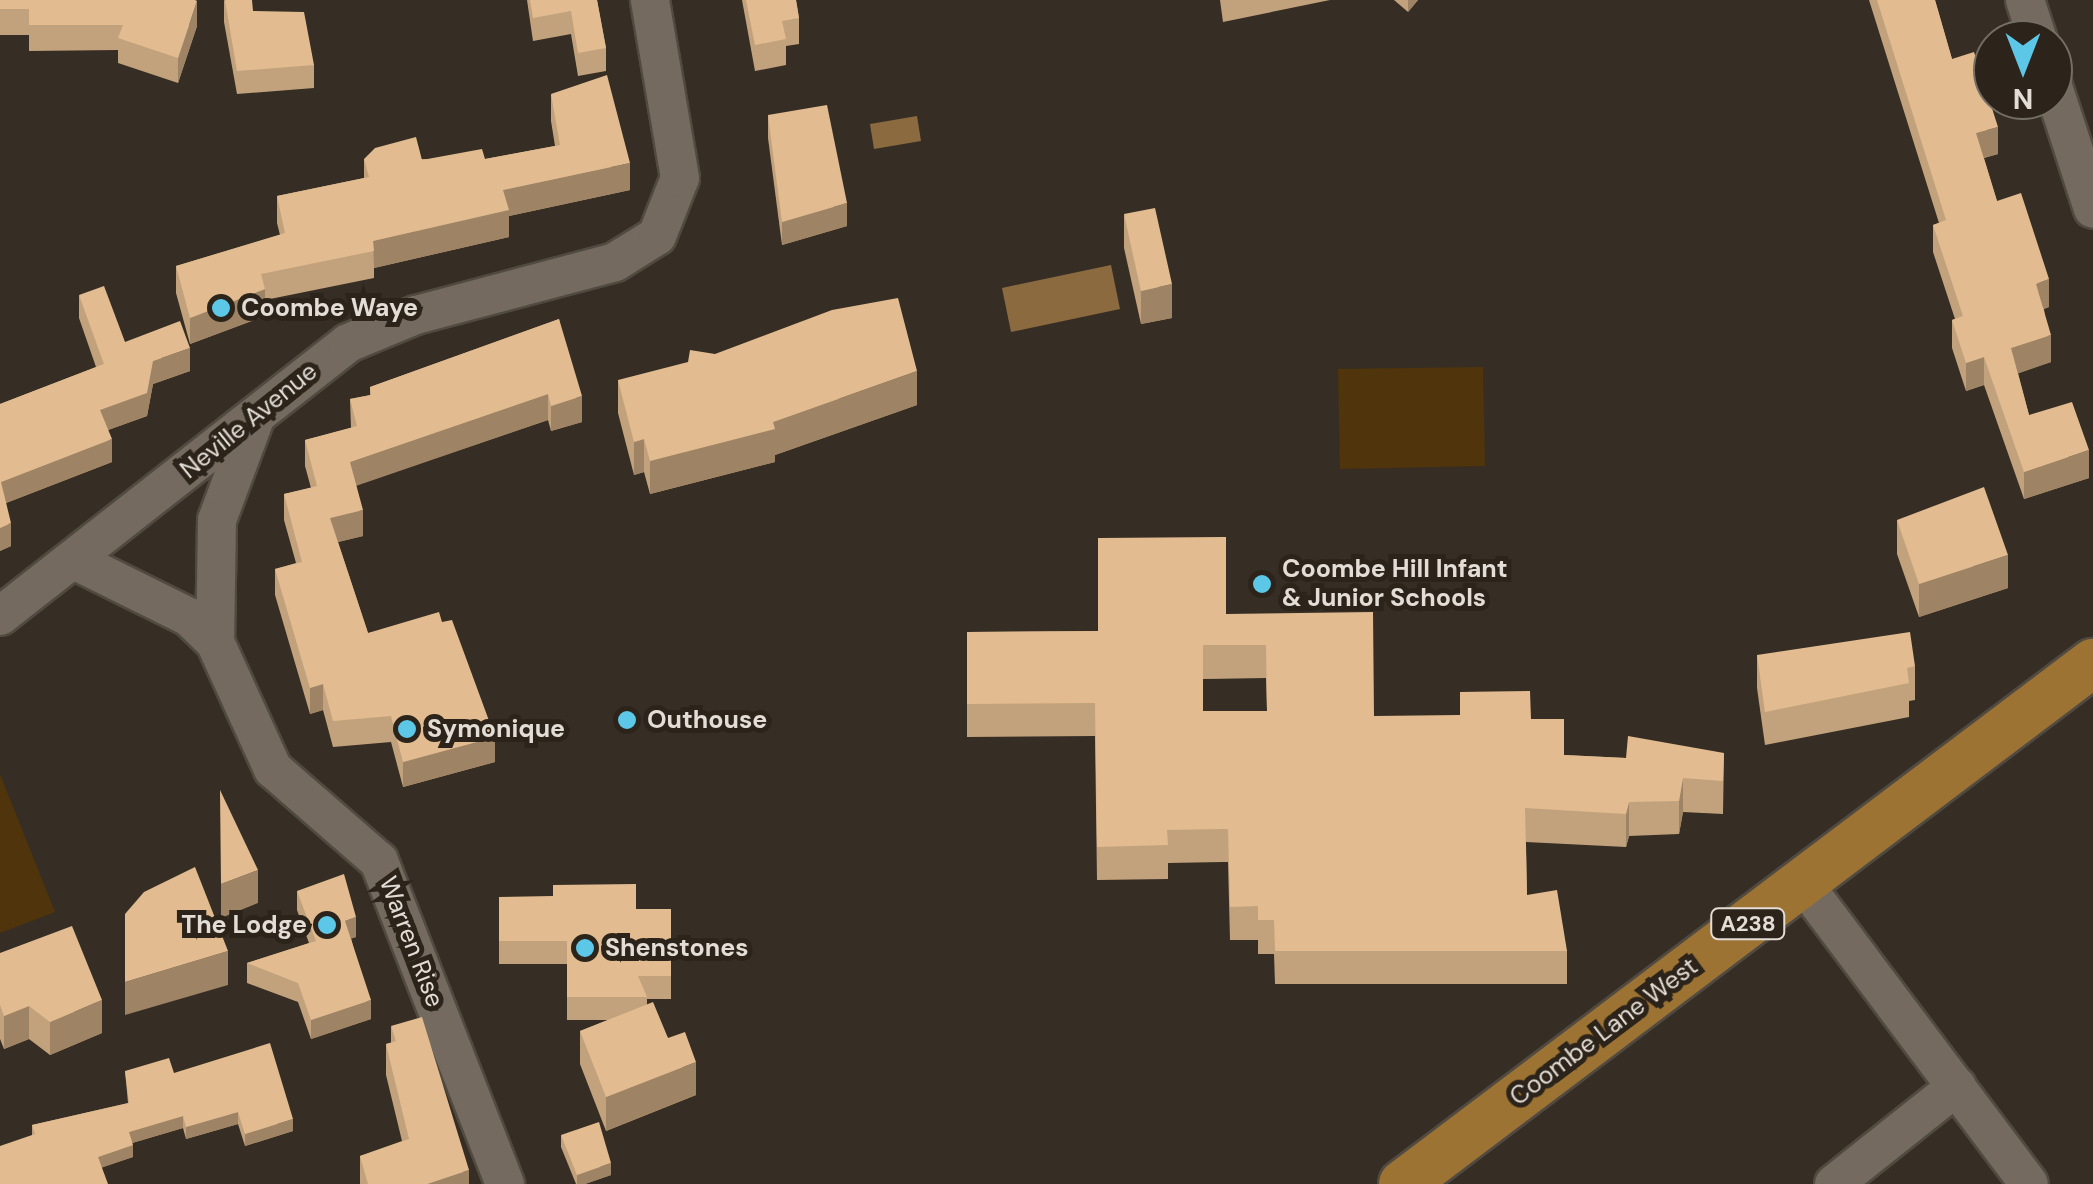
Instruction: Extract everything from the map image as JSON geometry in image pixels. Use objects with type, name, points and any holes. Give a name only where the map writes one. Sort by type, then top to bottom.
[{"type":"main road","name":"Coombe Lane West","points":[[1403,1184],[2093,663]]},
{"type":"street","name":"Neville Avenue","points":[[0,616],[76,561],[265,401],[382,326],[644,249],[678,200],[666,83],[650,0]]},
{"type":"street","points":[[2064,120],[2093,209]]},
{"type":"street","name":"Warren Rise","points":[[265,401],[216,520],[216,642],[272,768],[380,861],[504,1184]]},
{"type":"street","points":[[76,561],[189,617],[216,642]]},
{"type":"street","points":[[1803,883],[2029,1184]]},
{"type":"street","points":[[1834,1184],[1957,1086]]},
{"type":"shaded area","points":[[917,116],[921,141],[874,149],[870,124]]},
{"type":"shaded area","points":[[1111,265],[1120,309],[1011,332],[1002,288]]},
{"type":"shaded area","points":[[1483,367],[1485,466],[1340,469],[1338,369]]},
{"type":"shaded area","points":[[0,774],[55,912],[0,933]]},
{"type":"building","points":[[0,0],[197,1],[178,58],[118,38],[123,25],[29,25],[29,9],[0,9]]},
{"type":"building","points":[[225,0],[252,0],[253,11],[304,12],[314,65],[237,71]]},
{"type":"building","points":[[530,0],[597,0],[606,48],[578,53],[571,11],[533,18]]},
{"type":"building","points":[[746,0],[796,0],[799,18],[782,21],[786,39],[755,45]]},
{"type":"building","points":[[1877,0],[1935,0],[1952,59],[1973,52],[1973,120],[1996,120],[1998,127],[1976,133],[1997,201],[2021,193],[2049,279],[2036,284],[2051,335],[2011,348],[2029,415],[2072,402],[2089,450],[2024,472],[1984,357],[1966,363],[1952,320],[1963,316],[1933,225],[1946,220]]},
{"type":"building","points":[[607,75],[630,163],[503,190],[509,210],[373,241],[374,251],[261,274],[265,289],[190,318],[176,266],[285,233],[277,196],[369,177],[364,159],[375,148],[416,137],[422,160],[482,149],[485,159],[560,145],[551,94]]},
{"type":"building","points":[[827,105],[847,203],[782,222],[768,115]]},
{"type":"building","points":[[1155,208],[1172,284],[1141,291],[1124,214]]},
{"type":"building","points":[[104,286],[125,342],[180,321],[190,348],[153,361],[147,393],[100,410],[112,439],[1,482],[11,523],[0,528],[0,404],[104,364],[79,295]]},
{"type":"building","points":[[898,298],[917,371],[773,422],[775,429],[650,461],[644,439],[634,442],[618,380],[688,362],[690,350],[715,354],[832,310]]},
{"type":"building","points":[[559,319],[582,396],[551,406],[548,394],[350,462],[363,510],[330,518],[368,633],[439,612],[442,622],[452,620],[495,737],[403,762],[391,716],[333,721],[323,684],[310,688],[275,569],[302,562],[284,494],[317,486],[305,440],[357,426],[350,399],[371,395],[370,387]]},
{"type":"building","points":[[1984,487],[2008,555],[1919,584],[1897,520]]},
{"type":"building","name":"Coombe Hill Infant & Junior Schools","points":[[1226,537],[1226,614],[1373,612],[1374,716],[1460,715],[1460,692],[1530,691],[1531,719],[1564,719],[1564,755],[1626,758],[1628,736],[1724,753],[1723,781],[1683,778],[1679,801],[1629,802],[1626,814],[1525,808],[1527,895],[1557,890],[1567,951],[1275,951],[1274,920],[1258,920],[1258,906],[1230,907],[1228,829],[1167,830],[1168,845],[1097,847],[1095,703],[967,704],[967,632],[1098,631],[1098,538]],"holes":[[[1203,645],[1266,645],[1267,711],[1203,711]]]},
{"type":"building","points":[[1910,632],[1915,666],[1907,668],[1909,683],[1765,712],[1757,655]]},
{"type":"building","points":[[220,790],[258,870],[221,884]]},
{"type":"building","points":[[195,867],[228,951],[125,982],[125,914],[144,892]]},
{"type":"building","points":[[344,874],[356,917],[345,921],[371,1000],[311,1020],[298,983],[247,963],[316,941],[297,891]]},
{"type":"building","name":"Shenstones","points":[[636,884],[636,909],[671,909],[671,976],[638,976],[647,997],[567,997],[567,941],[499,941],[499,897],[553,896],[553,885]]},
{"type":"building","points":[[72,926],[102,1000],[50,1022],[29,1006],[4,1016],[0,1005],[0,953]]},
{"type":"building","points":[[653,1002],[668,1038],[685,1032],[696,1062],[606,1097],[580,1031]]},
{"type":"building","points":[[422,1017],[469,1170],[427,1184],[368,1184],[360,1156],[409,1139],[386,1044],[396,1041],[391,1026]]},
{"type":"building","points":[[270,1043],[293,1119],[245,1134],[238,1112],[186,1127],[183,1116],[129,1132],[133,1145],[98,1157],[108,1184],[0,1184],[0,1146],[35,1134],[32,1125],[129,1103],[125,1071],[169,1058],[174,1073]]},
{"type":"building","points":[[599,1122],[611,1163],[577,1175],[561,1135]]},
{"type":"place","name":"Coombe Waye","points":[[221,308]]},
{"type":"place","name":"Coombe Hill Infant & Junior Schools","points":[[1262,584]]},
{"type":"place","name":"Outhouse","points":[[627,720]]},
{"type":"place","name":"Symonique","points":[[407,729]]},
{"type":"place","name":"The Lodge","points":[[327,925]]},
{"type":"place","name":"Shenstones","points":[[585,948]]}]
